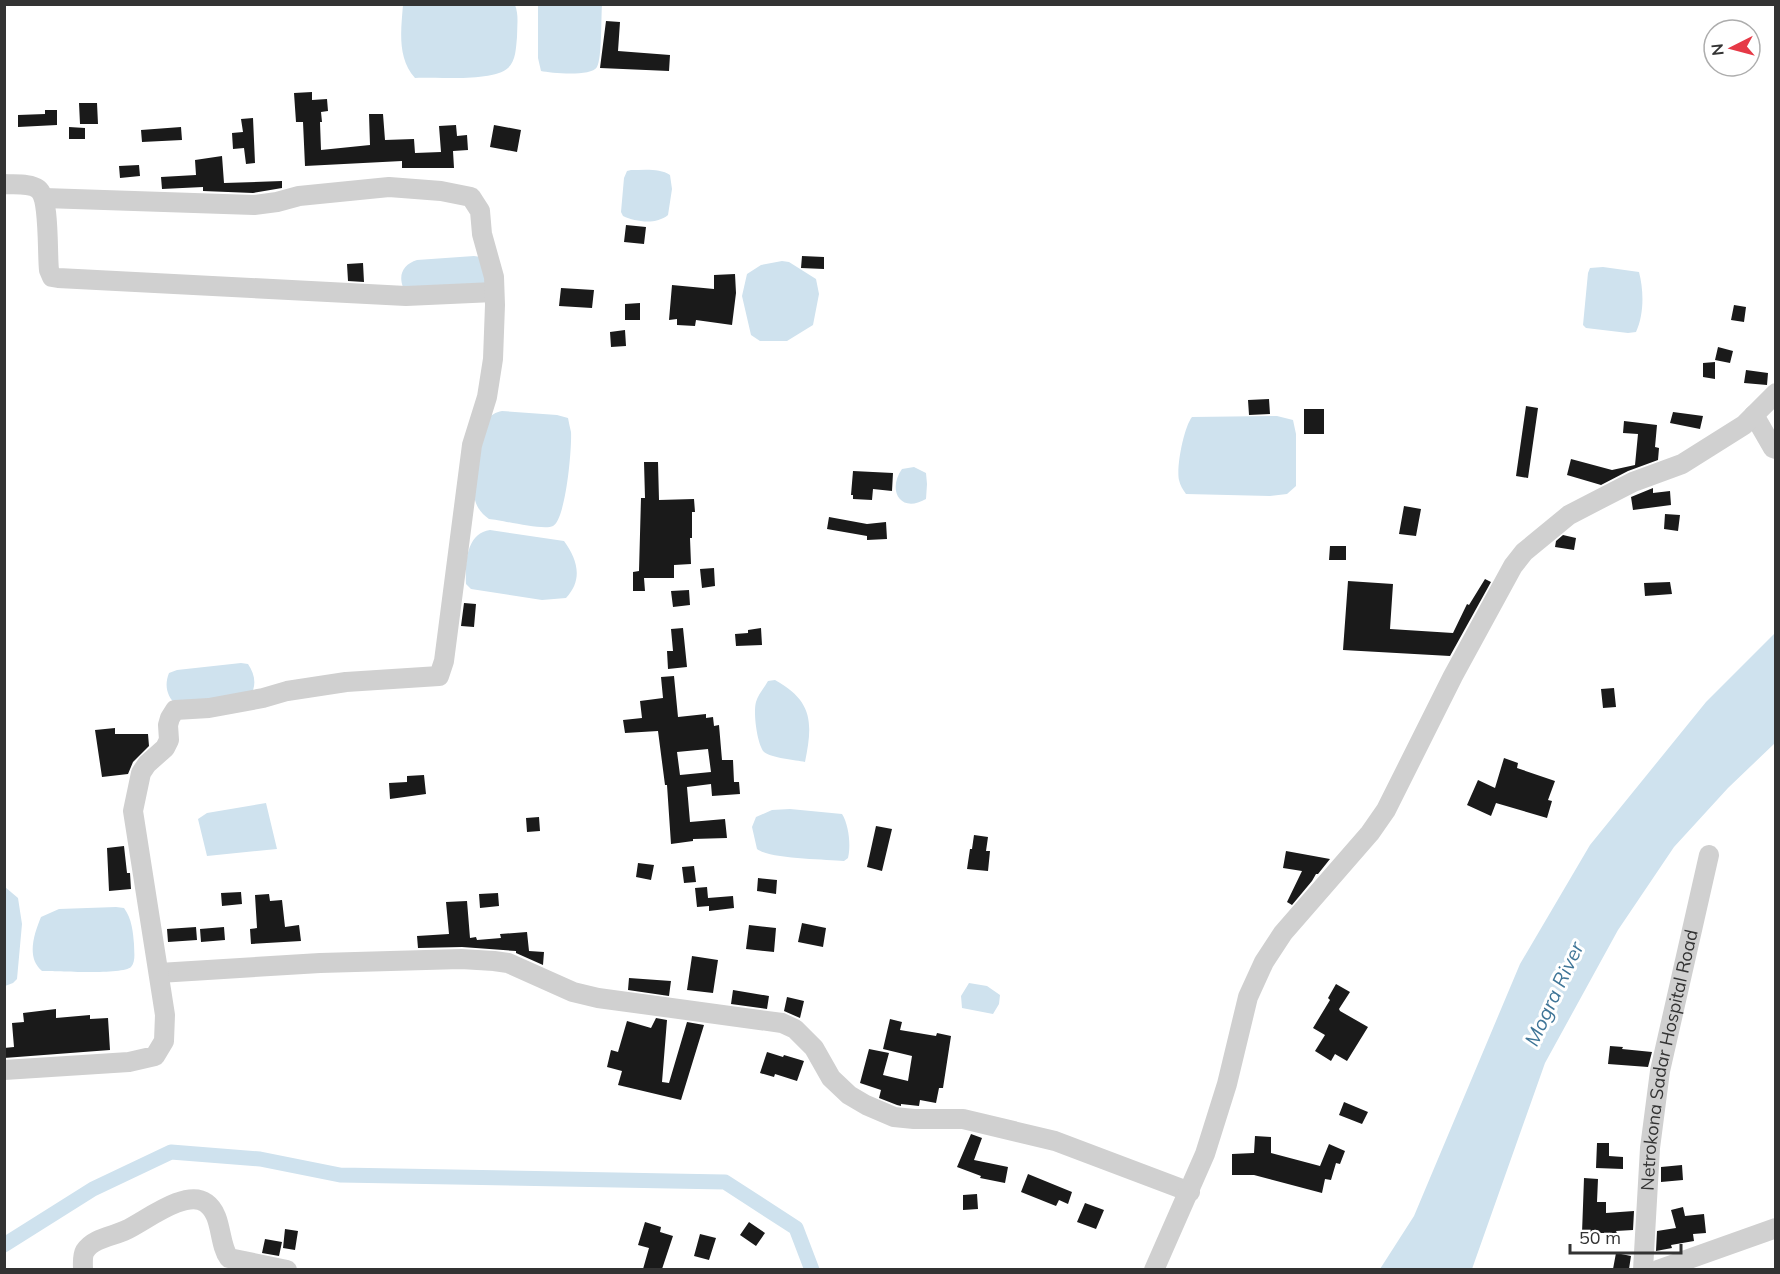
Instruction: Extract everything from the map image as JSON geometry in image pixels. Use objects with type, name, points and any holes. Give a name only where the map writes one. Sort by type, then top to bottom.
[{"type":"street","points":[[4,184],[35,187],[44,198],[49,270],[52,277],[406,296],[494,292]]},
{"type":"street","points":[[4,1070],[129,1062],[155,1056],[164,1041],[165,1015],[133,811],[141,772],[160,754],[169,740],[168,725],[175,710],[209,708],[297,689],[346,682],[439,676],[442,669],[472,446],[487,397],[493,359],[494,277],[482,234],[480,211],[471,197],[389,188],[299,196],[254,205],[44,198]]},
{"type":"street","points":[[1154,1269],[1205,1154],[1227,1084],[1248,997],[1264,962],[1283,933],[1370,833],[1386,810],[1453,676],[1513,566],[1524,552],[1569,515],[1633,482],[1682,464],[1744,425],[1776,393]]},
{"type":"street","points":[[1754,415],[1773,448],[1776,448]]},
{"type":"street","name":"Netrokona Sadar Hospital Road","points":[[1643,1269],[1650,1148],[1660,1071],[1710,855]]},
{"type":"street","points":[[159,973],[320,963],[449,959],[508,963],[573,992],[598,998],[783,1023],[795,1029],[814,1048],[831,1078],[849,1095],[894,1117],[963,1119],[1055,1141],[1190,1192]]},
{"type":"street","points":[[83,1269],[84,1256],[90,1246],[140,1223],[152,1214],[180,1202],[194,1200],[203,1201],[211,1208],[229,1258],[287,1269]]},
{"type":"street","points":[[1658,1269],[1776,1228]]},
{"type":"water","points":[[403,5],[515,5],[517,37],[513,62],[501,72],[478,77],[415,78],[405,62],[403,53],[401,34]]},
{"type":"water","points":[[538,5],[602,5],[601,47],[597,67],[579,73],[541,71],[538,58]]},
{"type":"water","points":[[657,170],[670,175],[672,189],[668,215],[646,222],[623,216],[621,212],[624,178],[627,171]]},
{"type":"water","points":[[481,257],[487,283],[403,287],[401,278],[403,270],[412,262]]},
{"type":"water","points":[[789,262],[816,279],[819,294],[813,325],[787,341],[760,341],[751,335],[742,296],[747,274],[761,265]]},
{"type":"water","points":[[1603,267],[1639,272],[1642,303],[1641,318],[1636,332],[1586,328],[1583,325],[1588,273],[1590,268]]},
{"type":"water","points":[[502,411],[557,415],[568,418],[571,440],[565,497],[558,521],[553,526],[532,526],[489,519],[477,506],[474,493],[482,437],[488,419],[493,414]]},
{"type":"water","points":[[1277,416],[1293,420],[1296,434],[1296,486],[1287,494],[1270,496],[1186,494],[1179,482],[1178,474],[1184,438],[1192,417]]},
{"type":"water","points":[[914,467],[926,473],[926,499],[909,504],[899,498],[896,485],[902,469]]},
{"type":"water","points":[[490,530],[564,541],[573,555],[577,570],[575,584],[566,598],[542,600],[471,589],[466,584],[469,551],[476,537]]},
{"type":"water","name":"Mogra River","points":[[1775,633],[1775,743],[1728,788],[1674,847],[1618,930],[1545,1063],[1472,1269],[1380,1269],[1414,1216],[1520,964],[1590,845],[1706,702]]},
{"type":"water","points":[[248,664],[254,676],[254,688],[250,696],[176,705],[170,698],[167,686],[169,673],[177,670]]},
{"type":"water","points":[[775,680],[797,696],[807,714],[809,736],[805,762],[767,754],[759,742],[755,720],[756,702],[768,681]]},
{"type":"water","points":[[266,803],[277,849],[207,856],[198,819],[207,813]]},
{"type":"water","points":[[790,809],[842,814],[849,836],[848,858],[844,861],[798,858],[773,855],[757,849],[752,827],[756,817],[772,810]]},
{"type":"water","points":[[5,887],[18,898],[22,924],[17,979],[5,986]]},
{"type":"water","points":[[124,908],[132,926],[134,962],[131,967],[116,971],[74,972],[42,971],[37,966],[33,946],[41,917],[59,909]]},
{"type":"water","points":[[969,983],[987,986],[1000,995],[999,1004],[993,1014],[962,1008],[961,996]]},
{"type":"building","points":[[606,21],[620,22],[618,51],[670,55],[669,71],[600,68]]},
{"type":"building","points":[[312,92],[312,100],[327,99],[328,111],[321,112],[321,150],[370,145],[369,114],[383,114],[385,140],[414,139],[415,153],[441,152],[439,126],[456,125],[457,136],[467,135],[468,150],[453,151],[454,168],[402,168],[402,161],[305,166],[303,122],[296,122],[294,93]]},
{"type":"building","points":[[79,103],[97,103],[98,124],[80,124]]},
{"type":"building","points":[[45,110],[57,110],[57,125],[18,127],[18,115],[45,114]]},
{"type":"building","points":[[253,118],[255,163],[246,164],[244,148],[233,149],[232,133],[243,132],[241,119]]},
{"type":"building","points":[[494,125],[521,130],[517,152],[490,147]]},
{"type":"building","points":[[69,127],[85,128],[85,139],[69,139]]},
{"type":"building","points":[[181,127],[182,140],[142,142],[141,130]]},
{"type":"building","points":[[222,156],[224,183],[282,181],[282,188],[253,193],[203,191],[203,187],[162,189],[161,177],[196,175],[195,160]]},
{"type":"building","points":[[139,165],[140,176],[120,178],[119,166]]},
{"type":"building","points":[[626,225],[646,227],[644,244],[624,242]]},
{"type":"building","points":[[802,256],[824,257],[824,269],[801,268]]},
{"type":"building","points":[[363,263],[364,282],[348,281],[347,264]]},
{"type":"building","points":[[735,274],[736,293],[732,325],[696,320],[695,326],[677,325],[677,319],[669,320],[672,285],[714,289],[714,275]]},
{"type":"building","points":[[561,288],[594,290],[592,308],[559,306]]},
{"type":"building","points":[[640,303],[640,320],[625,320],[625,304]]},
{"type":"building","points":[[1734,305],[1746,307],[1744,322],[1731,320]]},
{"type":"building","points":[[625,330],[626,346],[611,347],[610,332]]},
{"type":"building","points":[[1718,347],[1733,351],[1730,363],[1715,360]]},
{"type":"building","points":[[1715,362],[1715,379],[1703,377],[1703,363]]},
{"type":"building","points":[[1746,370],[1768,373],[1767,385],[1744,383]]},
{"type":"building","points":[[1269,399],[1270,414],[1249,415],[1248,400]]},
{"type":"building","points":[[1526,406],[1538,408],[1528,478],[1516,476]]},
{"type":"building","points":[[1304,409],[1324,409],[1324,434],[1304,434]]},
{"type":"building","points":[[1673,412],[1703,416],[1700,429],[1670,423]]},
{"type":"building","points":[[1624,421],[1657,425],[1655,447],[1659,448],[1658,460],[1628,471],[1601,485],[1567,475],[1571,459],[1612,470],[1635,465],[1638,434],[1623,433]]},
{"type":"building","points":[[644,462],[658,462],[659,500],[694,499],[695,512],[692,512],[692,538],[690,538],[691,564],[674,565],[674,578],[644,578],[645,591],[633,591],[633,572],[639,571],[641,498],[645,498]]},
{"type":"building","points":[[853,471],[893,473],[892,491],[873,489],[872,500],[853,499],[851,495]]},
{"type":"building","points":[[1653,488],[1653,493],[1670,491],[1671,505],[1633,510],[1631,497]]},
{"type":"building","points":[[1404,506],[1421,509],[1416,536],[1399,534]]},
{"type":"building","points":[[1665,514],[1680,515],[1678,531],[1664,529]]},
{"type":"building","points":[[829,517],[867,524],[886,522],[887,539],[867,540],[867,536],[827,529]]},
{"type":"building","points":[[1563,535],[1576,538],[1574,550],[1555,547],[1556,541]]},
{"type":"building","points":[[1330,546],[1346,546],[1346,560],[1329,560]]},
{"type":"building","points":[[714,568],[715,586],[702,588],[700,569]]},
{"type":"building","points":[[1485,579],[1491,582],[1450,656],[1343,650],[1348,581],[1393,584],[1390,629],[1453,633],[1467,604],[1469,605]]},
{"type":"building","points":[[1670,582],[1672,594],[1645,596],[1644,583]]},
{"type":"building","points":[[689,590],[690,605],[673,607],[671,591]]},
{"type":"building","points":[[464,603],[476,604],[474,627],[461,626]]},
{"type":"building","points":[[683,628],[687,667],[668,669],[667,651],[673,651],[671,629]]},
{"type":"building","points":[[761,628],[762,645],[736,646],[735,634],[748,633],[748,630]]},
{"type":"building","points":[[674,676],[678,717],[706,714],[706,718],[713,717],[714,726],[719,725],[722,760],[733,760],[734,782],[739,782],[740,794],[712,796],[711,784],[687,787],[690,822],[725,819],[727,838],[693,839],[693,841],[671,844],[667,785],[665,785],[658,731],[625,733],[623,720],[642,718],[640,701],[663,698],[661,677]],"holes":[[[708,749],[711,772],[680,775],[677,752]]]},
{"type":"building","points":[[1614,688],[1616,707],[1603,708],[1601,689]]},
{"type":"building","points":[[115,728],[115,734],[148,734],[149,746],[133,762],[128,774],[102,777],[95,730]]},
{"type":"building","points":[[1504,758],[1518,763],[1517,768],[1555,781],[1548,800],[1552,801],[1547,818],[1496,803],[1491,816],[1467,805],[1478,780],[1495,788]]},
{"type":"building","points":[[424,775],[426,794],[390,799],[389,783],[407,782],[407,776]]},
{"type":"building","points":[[539,817],[540,831],[527,832],[526,818]]},
{"type":"building","points":[[876,826],[892,829],[882,871],[867,867]]},
{"type":"building","points":[[974,835],[988,837],[986,851],[990,851],[988,871],[967,869]]},
{"type":"building","points":[[124,846],[131,889],[109,891],[107,848]]},
{"type":"building","points":[[1286,851],[1330,859],[1292,905],[1287,902],[1302,871],[1283,868]]},
{"type":"building","points":[[638,863],[654,865],[651,880],[636,877]]},
{"type":"building","points":[[694,866],[696,882],[684,883],[682,867]]},
{"type":"building","points":[[758,878],[777,880],[776,894],[757,891]]},
{"type":"building","points":[[707,887],[708,898],[733,896],[734,908],[709,911],[709,906],[697,907],[695,888]]},
{"type":"building","points":[[241,892],[242,904],[222,906],[221,893]]},
{"type":"building","points":[[498,893],[499,906],[480,908],[479,894]]},
{"type":"building","points":[[269,894],[270,901],[282,900],[285,927],[299,925],[301,941],[251,944],[250,929],[257,928],[255,895]]},
{"type":"building","points":[[467,901],[470,938],[476,937],[477,940],[501,938],[500,934],[527,932],[529,951],[544,952],[543,965],[516,951],[462,947],[418,948],[417,936],[449,934],[446,902]]},
{"type":"building","points":[[802,923],[826,928],[823,947],[798,942]]},
{"type":"building","points":[[749,925],[776,928],[774,952],[746,949]]},
{"type":"building","points":[[196,927],[197,940],[168,942],[167,929]]},
{"type":"building","points":[[224,927],[225,940],[201,942],[200,929]]},
{"type":"building","points":[[692,956],[718,960],[713,993],[687,990]]},
{"type":"building","points":[[629,978],[671,981],[669,996],[628,990]]},
{"type":"building","points":[[1336,984],[1350,992],[1339,1009],[1340,1011],[1368,1027],[1347,1061],[1335,1054],[1331,1061],[1315,1051],[1325,1035],[1313,1028],[1330,1000],[1328,998]]},
{"type":"building","points":[[733,990],[769,996],[767,1009],[731,1004]]},
{"type":"building","points":[[787,997],[804,1001],[800,1018],[784,1011]]},
{"type":"building","points":[[56,1009],[56,1018],[90,1015],[90,1019],[108,1018],[110,1050],[4,1058],[4,1048],[14,1047],[12,1023],[24,1022],[23,1013]]},
{"type":"building","points":[[656,1018],[667,1020],[662,1082],[669,1083],[687,1022],[704,1025],[681,1100],[618,1085],[622,1071],[607,1067],[611,1050],[618,1052],[627,1021],[651,1028]]},
{"type":"building","points":[[890,1019],[902,1022],[900,1030],[951,1036],[943,1088],[939,1088],[936,1103],[920,1100],[919,1106],[897,1105],[879,1098],[881,1090],[860,1083],[869,1049],[889,1053],[883,1075],[908,1081],[912,1056],[883,1049]]},
{"type":"building","points":[[1610,1046],[1652,1052],[1648,1067],[1608,1064]]},
{"type":"building","points":[[767,1052],[804,1061],[797,1081],[775,1074],[774,1077],[760,1073]]},
{"type":"building","points":[[1344,1102],[1368,1112],[1362,1124],[1339,1115]]},
{"type":"building","points":[[971,1134],[982,1138],[974,1160],[1008,1167],[1005,1183],[980,1178],[981,1176],[957,1167]]},
{"type":"building","points":[[1255,1136],[1271,1137],[1271,1153],[1320,1166],[1329,1144],[1345,1151],[1340,1164],[1336,1163],[1331,1180],[1325,1179],[1322,1193],[1254,1175],[1232,1175],[1232,1154],[1254,1153]]},
{"type":"building","points":[[1597,1143],[1609,1143],[1609,1156],[1623,1157],[1623,1169],[1596,1168]]},
{"type":"building","points":[[1682,1165],[1683,1180],[1661,1182],[1661,1167]]},
{"type":"building","points":[[1028,1174],[1072,1192],[1068,1204],[1059,1200],[1056,1206],[1021,1192]]},
{"type":"building","points":[[1584,1178],[1598,1179],[1597,1202],[1606,1202],[1606,1213],[1634,1211],[1633,1230],[1616,1231],[1617,1233],[1582,1233]]},
{"type":"building","points":[[977,1194],[978,1209],[963,1210],[963,1195]]},
{"type":"building","points":[[1085,1203],[1104,1210],[1096,1229],[1077,1222]]},
{"type":"building","points":[[1683,1207],[1685,1216],[1704,1214],[1706,1233],[1693,1234],[1694,1241],[1671,1245],[1672,1248],[1656,1251],[1657,1231],[1676,1228],[1671,1210]]},
{"type":"building","points":[[645,1222],[661,1227],[660,1232],[673,1236],[662,1269],[643,1269],[649,1248],[638,1245]]},
{"type":"building","points":[[749,1222],[765,1233],[756,1246],[740,1235]]},
{"type":"building","points":[[285,1229],[298,1231],[295,1250],[283,1248]]},
{"type":"building","points":[[700,1234],[716,1238],[709,1260],[694,1256]]},
{"type":"building","points":[[265,1239],[282,1242],[279,1256],[262,1253]]},
{"type":"building","points":[[1616,1253],[1631,1256],[1629,1269],[1613,1269]]},
{"type":"waterway","points":[[4,1245],[93,1189],[171,1152],[260,1159],[340,1175],[725,1182],[796,1228],[812,1270]]}]
